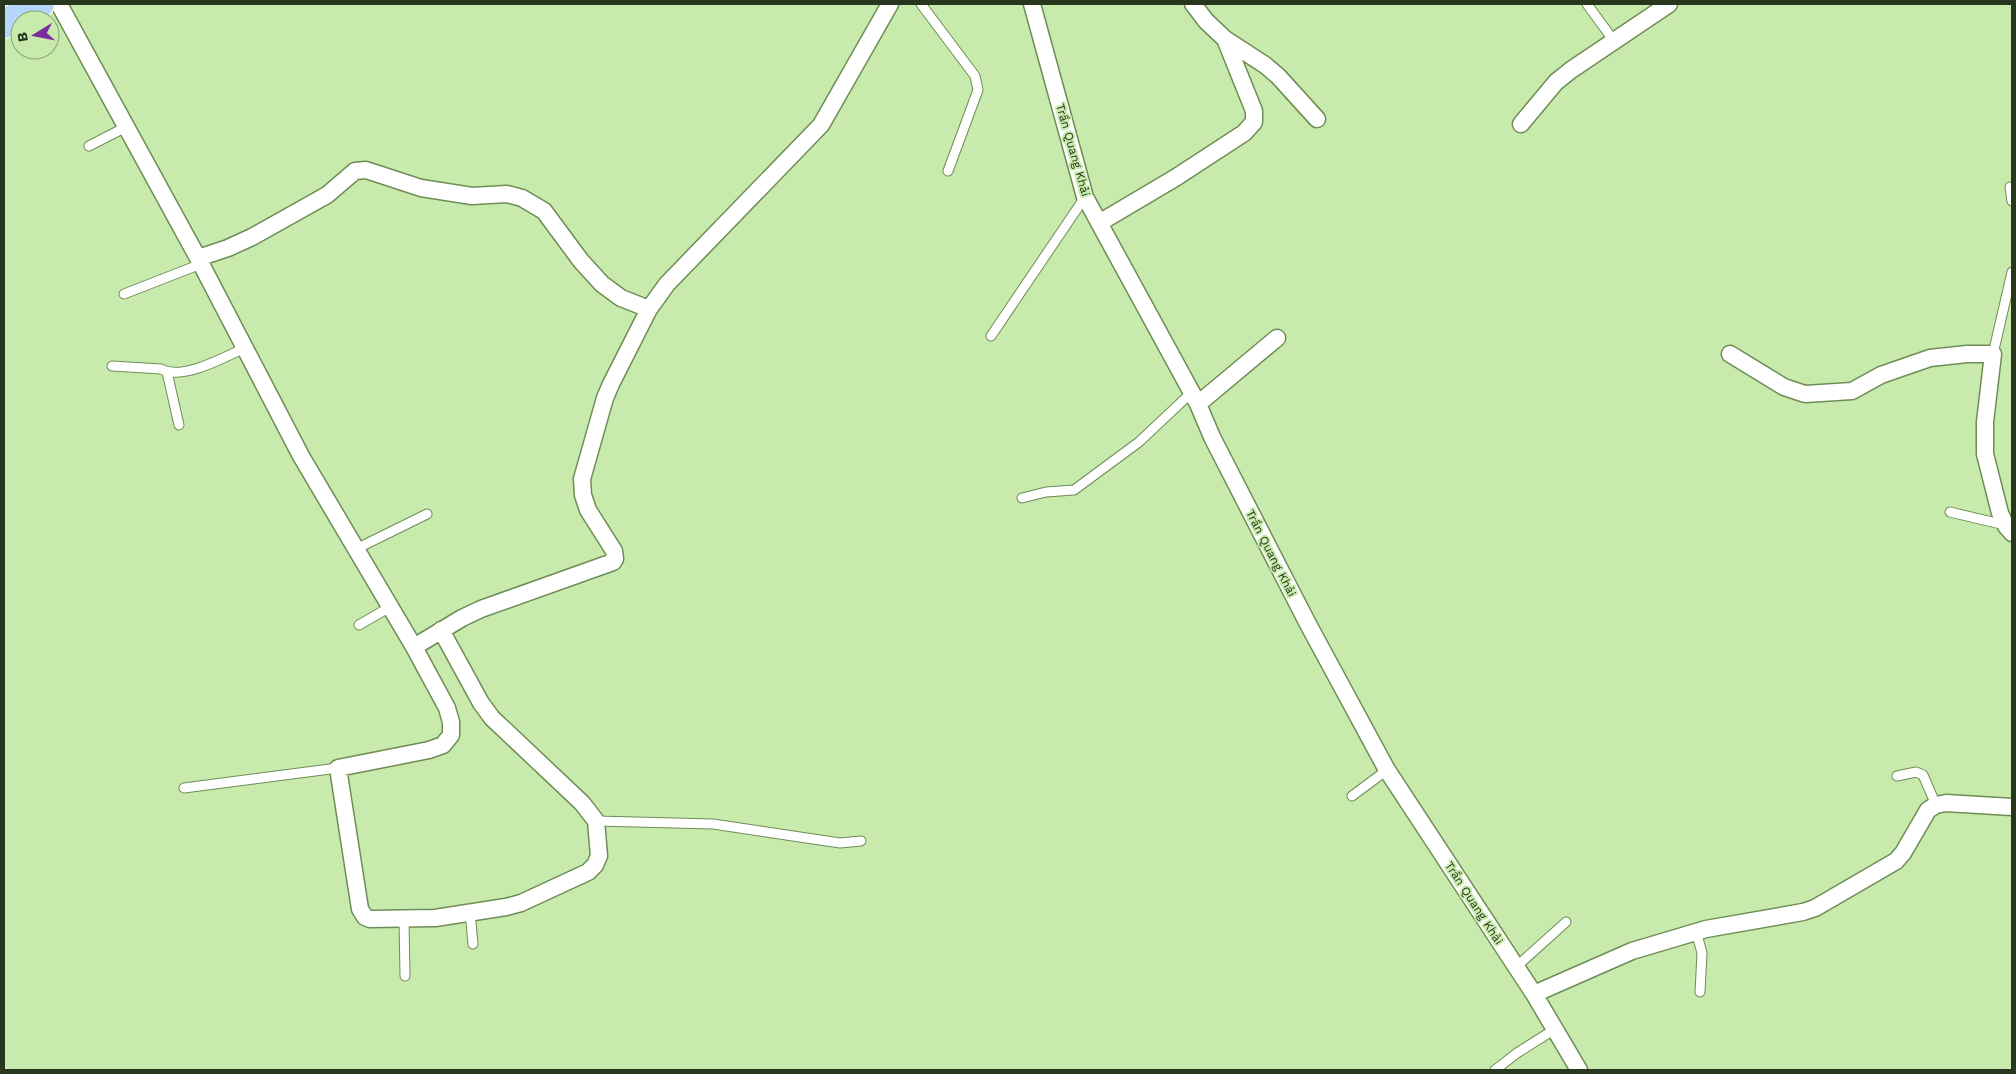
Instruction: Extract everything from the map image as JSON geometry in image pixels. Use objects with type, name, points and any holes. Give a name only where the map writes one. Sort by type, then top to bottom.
[{"type":"highway","points":[[4,24],[40,4]]},
{"type":"street","points":[[59,4],[199,261],[301,456],[414,647],[447,708],[451,722],[451,735],[443,745],[429,750],[338,768],[362,914],[370,919],[404,920],[436,918],[521,903],[588,872],[596,866],[598,856],[596,821],[582,803],[492,718],[481,703],[441,630]]},
{"type":"street","points":[[414,647],[481,609],[610,564],[615,559],[614,551],[588,510],[582,495],[582,479],[605,398],[649,309],[684,265],[821,125],[890,4]]},
{"type":"street","name":"Trần Quang Khải","points":[[1032,4],[1085,197],[1195,398],[1212,437],[1308,624],[1387,770],[1534,994],[1579,1070]]},
{"type":"street","points":[[1193,4],[1206,21],[1225,39],[1278,76],[1317,120]]},
{"type":"street","points":[[1521,124],[1556,82],[1669,4]]},
{"type":"street","points":[[1099,223],[1175,178],[1244,133],[1254,122],[1254,111],[1225,39]]},
{"type":"street","points":[[199,261],[252,237],[327,195],[355,171],[366,170],[421,188],[472,196],[507,194],[522,198],[544,211],[581,261],[602,284],[621,298],[649,309]]},
{"type":"street","points":[[1195,398],[1277,338]]},
{"type":"street","points":[[1730,354],[1784,387],[1805,394],[1852,391],[1881,375],[1930,358],[1967,354],[1993,354],[1984,438],[1985,454],[2000,513],[2009,529]]},
{"type":"street","points":[[1534,994],[1620,955],[1696,932],[1815,908],[1896,861],[1903,853],[1928,810],[1936,804],[2012,807]]},
{"type":"lane","points":[[920,4],[975,76],[978,83],[978,90],[948,171]]},
{"type":"lane","points":[[1588,4],[1614,41]]},
{"type":"lane","points":[[89,146],[126,126]]},
{"type":"lane","points":[[2010,187],[2012,201]]},
{"type":"lane","points":[[991,336],[1085,197]]},
{"type":"lane","points":[[124,294],[199,261]]},
{"type":"lane","points":[[1993,354],[2012,272]]},
{"type":"lane","points":[[112,366],[167,372],[187,371],[245,348]]},
{"type":"lane","points":[[167,372],[179,425]]},
{"type":"lane","points":[[1022,498],[1046,492],[1074,490],[1195,398]]},
{"type":"lane","points":[[1950,512],[2009,529]]},
{"type":"lane","points":[[356,549],[427,514]]},
{"type":"lane","points":[[359,625],[390,607]]},
{"type":"lane","points":[[184,788],[338,768]]},
{"type":"lane","points":[[1352,796],[1387,770]]},
{"type":"lane","points":[[1896,776],[1916,772],[1923,775],[1936,804]]},
{"type":"lane","points":[[596,821],[714,824],[840,843],[861,841]]},
{"type":"lane","points":[[470,912],[473,944]]},
{"type":"lane","points":[[404,920],[405,976]]},
{"type":"lane","points":[[1516,967],[1566,922]]},
{"type":"lane","points":[[1696,932],[1702,952],[1700,992]]},
{"type":"lane","points":[[1495,1070],[1554,1029]]}]
